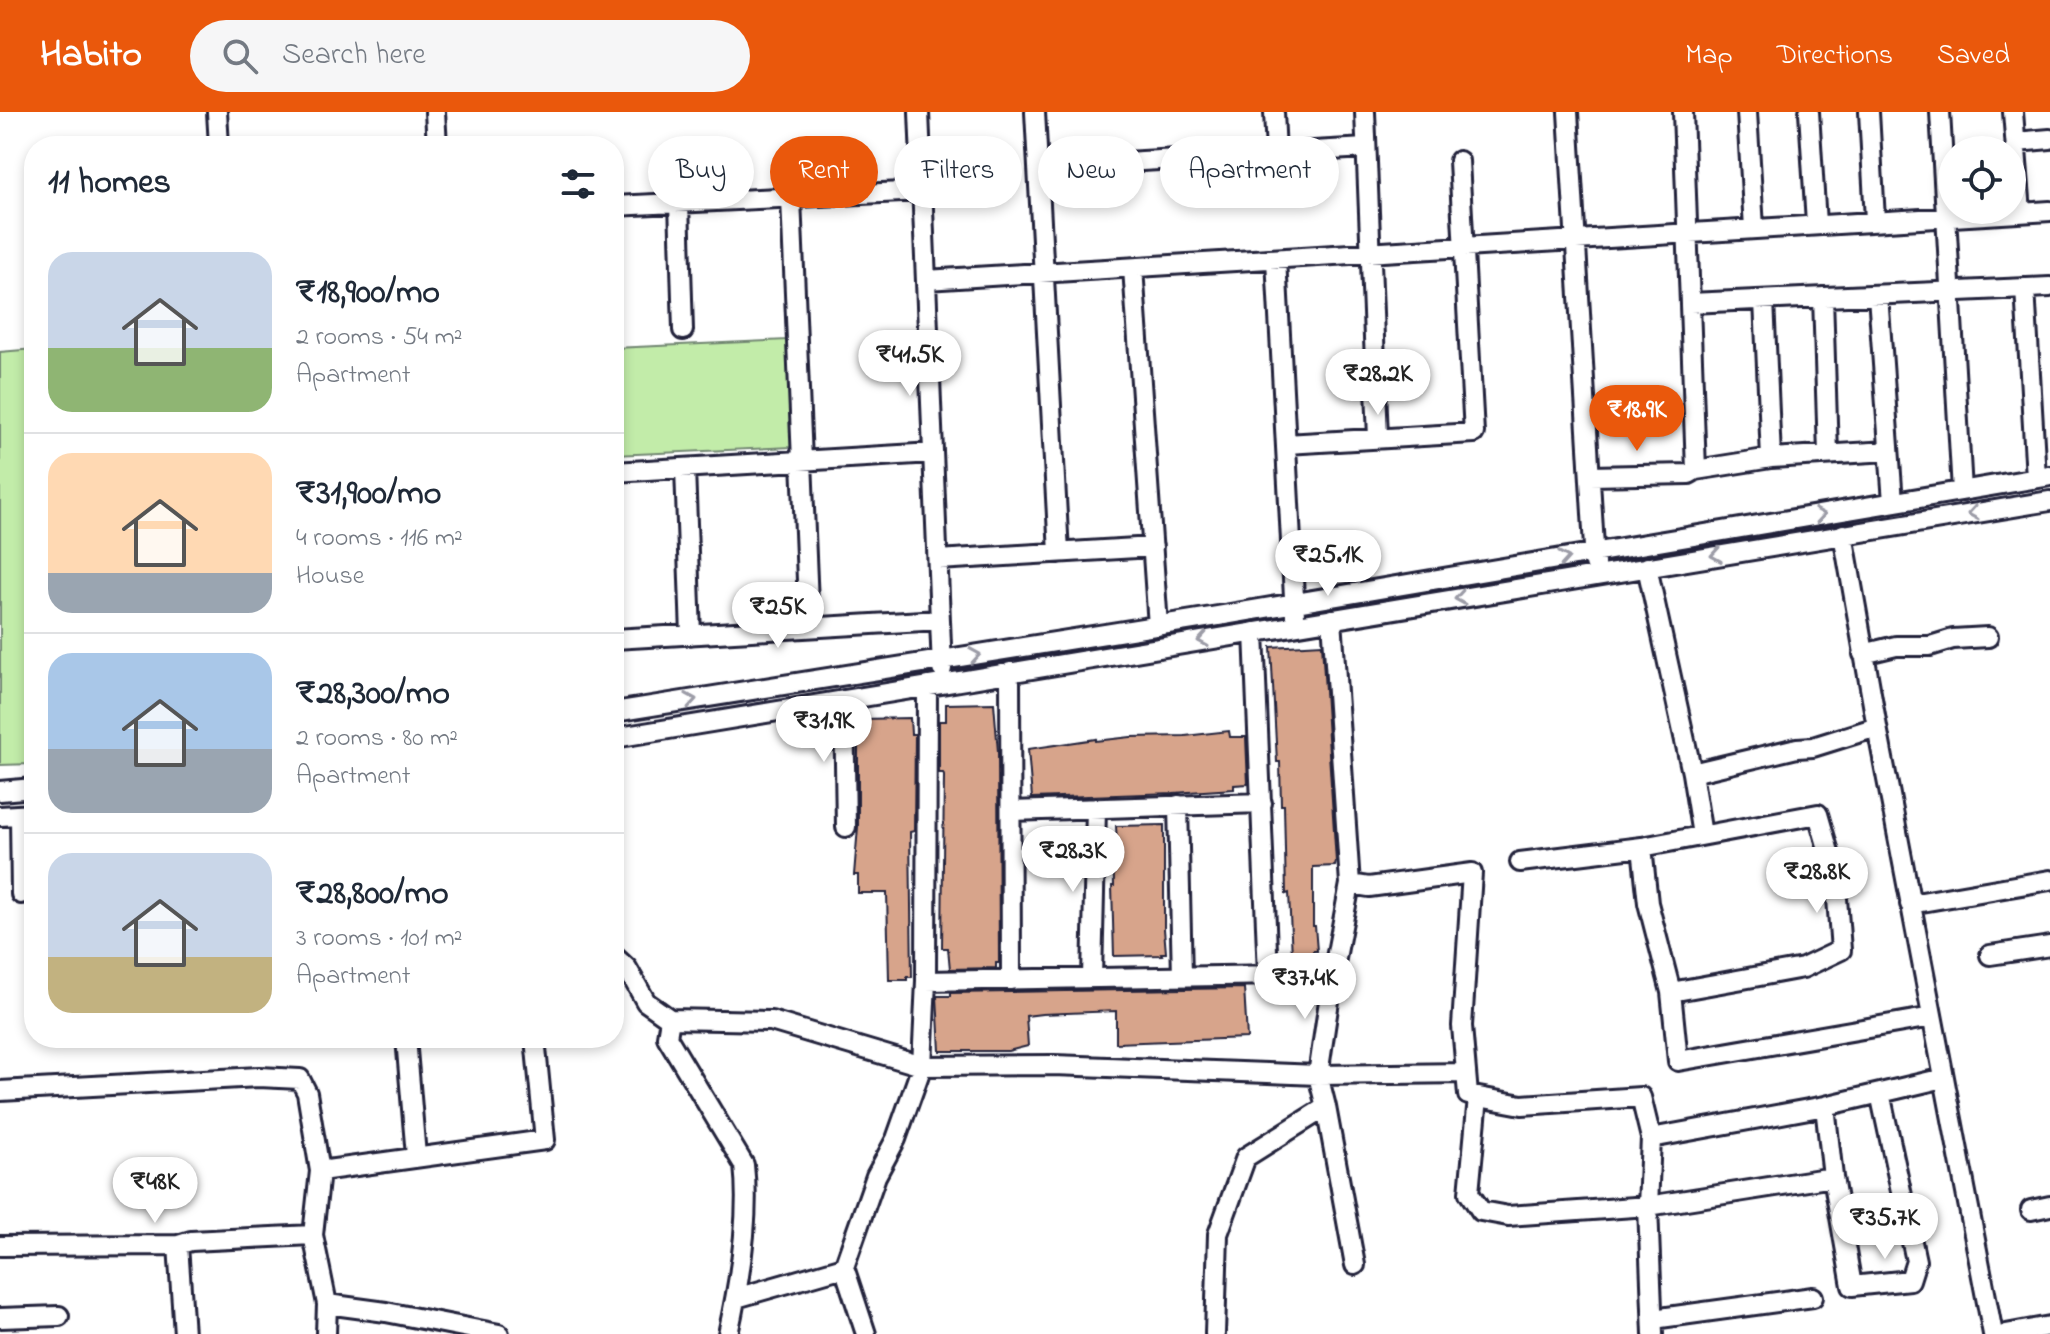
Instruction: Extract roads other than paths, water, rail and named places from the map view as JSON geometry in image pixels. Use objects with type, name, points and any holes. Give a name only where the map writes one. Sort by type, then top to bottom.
[{"type":"street","points":[[217,112],[218,136]]},
{"type":"street","points":[[435,112],[436,136]]},
{"type":"street","points":[[919,112],[920,136]]},
{"type":"street","points":[[1035,112],[1038,167]]},
{"type":"street","points":[[1274,112],[1275,136]]},
{"type":"street","points":[[1365,112],[1378,438]]},
{"type":"street","points":[[1568,112],[1596,575]]},
{"type":"street","points":[[1683,112],[1696,470]]},
{"type":"street","points":[[1747,112],[1754,228]]},
{"type":"street","points":[[1809,112],[1816,224]]},
{"type":"street","points":[[1869,112],[1875,220]]},
{"type":"street","points":[[1940,112],[1941,136]]},
{"type":"street","points":[[2013,112],[2015,136]]},
{"type":"street","points":[[2026,141],[2050,139]]},
{"type":"street","points":[[1339,150],[1366,148]]},
{"type":"street","points":[[1286,444],[1474,433],[1459,161]]},
{"type":"street","points":[[624,206],[648,204]]},
{"type":"street","points":[[679,208],[683,330]]},
{"type":"street","points":[[791,208],[809,628]]},
{"type":"street","points":[[866,1334],[844,1267],[876,1176],[896,1139],[922,1066],[935,685],[942,660],[924,208]]},
{"type":"street","points":[[1040,208],[1059,553]]},
{"type":"street","points":[[2026,212],[2050,211]]},
{"type":"street","points":[[926,280],[1938,216]]},
{"type":"street","points":[[1946,224],[1962,491]]},
{"type":"street","points":[[1276,259],[1295,625]]},
{"type":"street","points":[[1133,268],[1158,626]]},
{"type":"street","points":[[1690,303],[2050,287]]},
{"type":"street","points":[[624,710],[1158,626],[2043,477],[2041,382],[2025,288]]},
{"type":"street","points":[[1878,295],[1893,502]]},
{"type":"street","points":[[1823,297],[1828,454]]},
{"type":"street","points":[[1764,300],[1771,458]]},
{"type":"street","points":[[1590,476],[1689,474],[1696,470],[1771,458],[1889,451]]},
{"type":"street","points":[[624,471],[933,453]]},
{"type":"street","points":[[685,468],[691,635]]},
{"type":"street","points":[[624,736],[2050,501]]},
{"type":"street","points":[[1843,534],[1863,654],[1993,1334]]},
{"type":"street","points":[[938,560],[1153,547]]},
{"type":"street","points":[[1647,567],[1692,773],[1702,835]]},
{"type":"street","points":[[1332,619],[1350,884],[1318,1075],[1355,1265]]},
{"type":"street","points":[[624,638],[940,620]]},
{"type":"street","points":[[1254,632],[1268,975]]},
{"type":"street","points":[[1863,654],[1896,646],[1930,646],[1953,639],[1988,637]]},
{"type":"street","points":[[1010,672],[1011,980]]},
{"type":"street","points":[[844,700],[846,827]]},
{"type":"street","points":[[1692,773],[1813,747],[1877,727]]},
{"type":"street","points":[[0,791],[24,789]]},
{"type":"street","points":[[1011,811],[1262,803]]},
{"type":"street","points":[[1178,805],[1182,977]]},
{"type":"street","points":[[1092,978],[1096,808]]},
{"type":"street","points":[[0,816],[24,814]]},
{"type":"street","points":[[1520,862],[1642,847],[1818,814],[1835,873],[1841,950],[1803,968],[1671,992]]},
{"type":"street","points":[[1642,847],[1648,903],[1671,992],[1678,1061],[1932,1017]]},
{"type":"street","points":[[21,894],[24,854]]},
{"type":"street","points":[[1350,884],[1369,887],[1472,873],[1462,1026],[1468,1095],[1522,1105],[1641,1097],[1651,1138],[1648,1206],[1653,1326],[1813,1297]]},
{"type":"street","points":[[1910,904],[2050,880]]},
{"type":"street","points":[[1990,955],[2049,951]]},
{"type":"street","points":[[624,965],[646,1002],[670,1019],[771,1021],[922,1066],[1054,1065],[1318,1075],[1466,1073]]},
{"type":"street","points":[[926,981],[1333,974]]},
{"type":"street","points":[[670,1019],[667,1037],[744,1165],[746,1187],[736,1298],[728,1334]]},
{"type":"street","points":[[407,1048],[416,1156]]},
{"type":"street","points":[[320,1171],[545,1140],[536,1048]]},
{"type":"street","points":[[0,1091],[259,1077],[300,1079],[307,1093],[320,1171],[313,1235],[327,1304],[326,1334]]},
{"type":"street","points":[[1651,1138],[1825,1106],[1944,1078]]},
{"type":"street","points":[[1825,1106],[1833,1177],[1852,1286],[1910,1280],[1916,1261],[1880,1093]]},
{"type":"street","points":[[1478,1097],[1469,1193],[1481,1211],[1508,1216],[1648,1206],[1833,1177]]},
{"type":"street","points":[[1215,1334],[1218,1234],[1246,1157],[1326,1107]]},
{"type":"street","points":[[0,1245],[178,1245],[191,1241],[313,1235]]},
{"type":"street","points":[[178,1245],[184,1334]]},
{"type":"street","points":[[736,1298],[844,1267]]},
{"type":"street","points":[[327,1304],[499,1334]]},
{"type":"street","points":[[0,1318],[59,1316]]},
{"type":"street","points":[[2006,1334],[2050,1326]]}]
